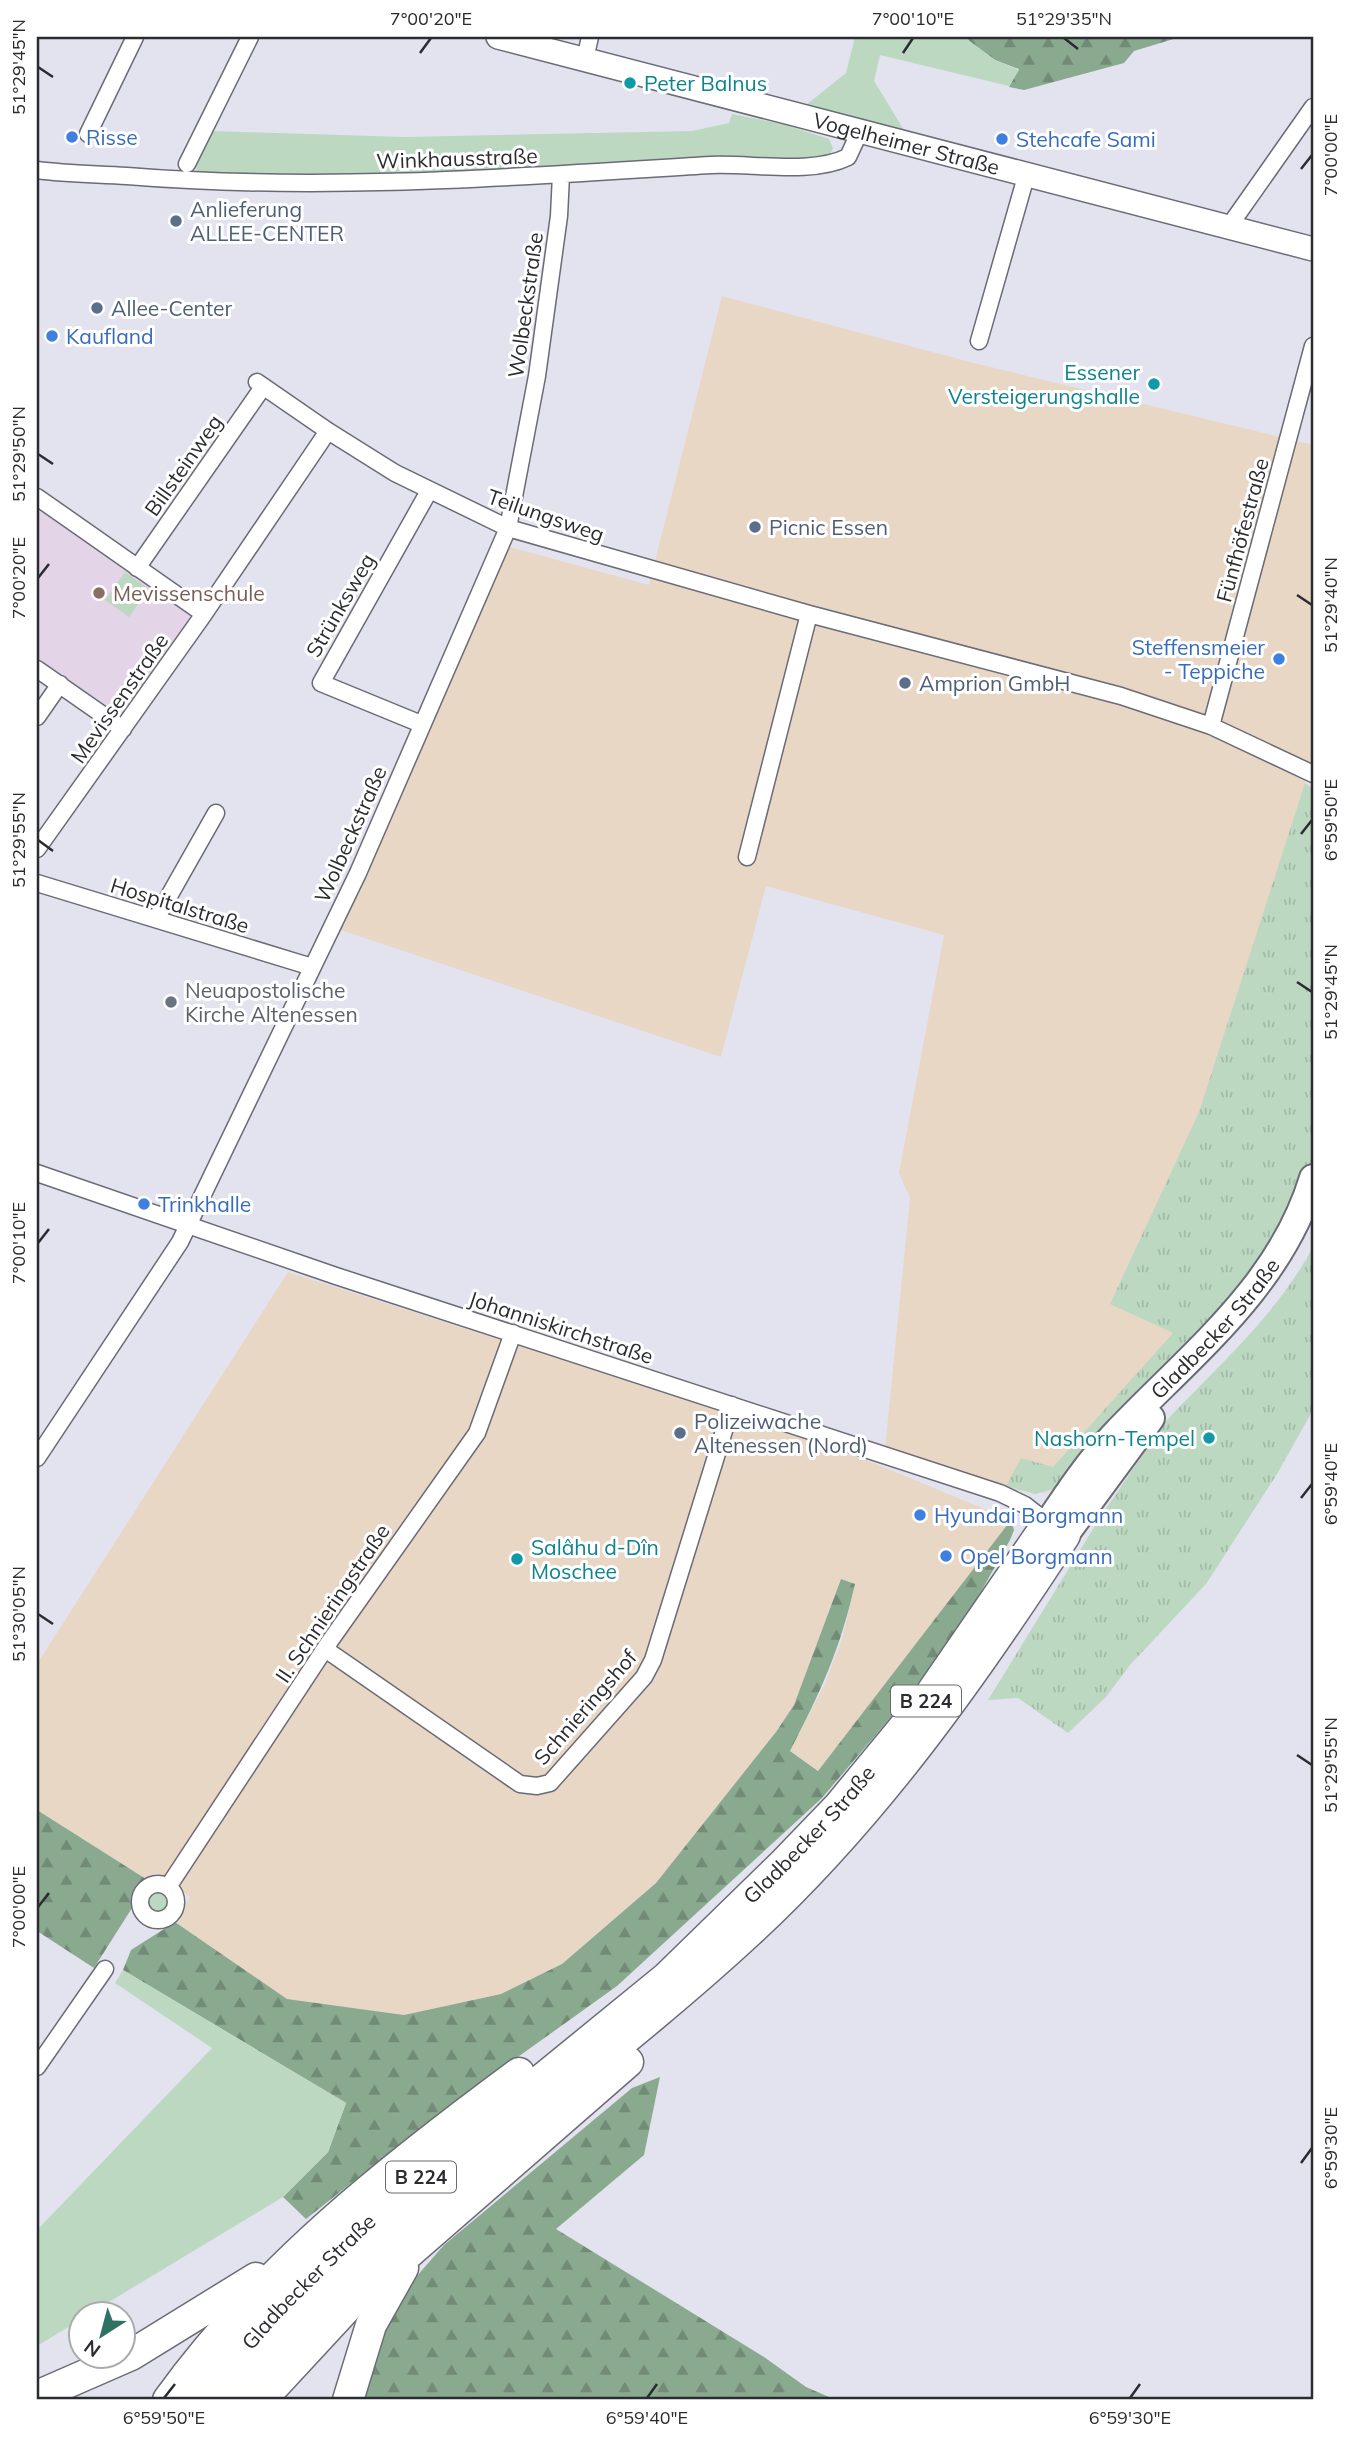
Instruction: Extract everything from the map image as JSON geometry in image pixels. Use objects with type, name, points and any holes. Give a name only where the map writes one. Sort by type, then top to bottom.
[{"type":"highway","name":"Gladbecker Straße","points":[[230,2400],[290,2330],[380,2242],[450,2181],[625,2040],[750,1932],[820,1861],[906,1762],[998,1639],[1057,1529]]},
{"type":"highway","name":"Gladbecker Straße","points":[[200,2400],[272,2315],[363,2225],[666,1978],[785,1863],[888,1747],[1057,1529]]},
{"type":"highway","points":[[261,2400],[349,2305],[630,2060],[690,2001],[750,1932]]},
{"type":"highway","points":[[168,2400],[228,2326],[305,2244],[416,2149],[593,2023],[666,1978]]},
{"type":"highway","points":[[348,2400],[371,2325],[403,2268],[468,2199]]},
{"type":"highway","points":[[37,2396],[131,2355],[198,2317],[305,2244]]},
{"type":"main road","name":"Vogelheimer Straße","points":[[498,37],[587,48],[860,131],[1313,248]]},
{"type":"main road","name":"Gladbecker Straße","points":[[1057,1529],[1114,1436],[1251,1296],[1290,1235],[1313,1178]]},
{"type":"main road","name":"Gladbecker Straße","points":[[1057,1529],[1152,1418],[1252,1316],[1290,1263],[1313,1218]]},
{"type":"street","points":[[88,134],[135,37]]},
{"type":"street","points":[[187,164],[250,37]]},
{"type":"street","points":[[1230,225],[1313,107]]},
{"type":"street","name":"Winkhausstraße","points":[[37,170],[266,184],[447,181],[717,165],[828,165],[848,157],[860,131]]},
{"type":"street","points":[[979,341],[1027,173]]},
{"type":"street","name":"Wolbeckstraße","points":[[37,1458],[173,1255],[358,873],[508,528],[537,376],[559,216],[561,175]]},
{"type":"street","name":"Fünfhöfestraße","points":[[1211,726],[1313,346]]},
{"type":"street","name":"Teilungsweg","points":[[260,384],[328,431],[429,491],[508,528],[809,614],[1121,696],[1211,726],[1313,774]]},
{"type":"street","name":"Billsteinweg","points":[[137,568],[260,384]]},
{"type":"street","name":"Mevissenstraße","points":[[37,849],[204,614],[328,431]]},
{"type":"street","name":"Strünksweg","points":[[421,724],[321,683],[429,491]]},
{"type":"street","points":[[37,497],[204,614]]},
{"type":"street","points":[[747,857],[809,614]]},
{"type":"street","points":[[37,669],[123,729]]},
{"type":"street","points":[[37,717],[60,684]]},
{"type":"street","points":[[156,919],[216,813]]},
{"type":"street","name":"Hospitalstraße","points":[[37,883],[312,967]]},
{"type":"street","name":"Johanniskirchstraße","points":[[37,1173],[1000,1493],[1025,1505],[1057,1529]]},
{"type":"street","name":"II. Schnieringstraße","points":[[168,1887],[324,1649],[477,1433],[513,1333]]},
{"type":"street","name":"Schnieringshof","points":[[324,1649],[520,1784],[537,1786],[550,1783],[644,1676],[653,1660],[732,1405]]},
{"type":"street","points":[[37,2067],[105,1969]]},
{"type":"shaded area","points":[[722,296],[970,362],[1313,445],[1313,765],[1305,782],[1313,789],[1313,1154],[1053,1490],[1044,1493],[1021,1491],[885,1449],[910,1198],[899,1173],[944,935],[766,886],[721,1057],[338,929],[510,547],[649,585]]},
{"type":"shaded area","name":"Mevissenschule","points":[[37,507],[193,614],[117,720],[37,664]]},
{"type":"shaded area","points":[[288,1272],[729,1413],[869,1461],[1011,1520],[819,1771],[790,1751],[825,1684],[843,1636],[855,1584],[841,1579],[794,1705],[776,1732],[656,1883],[562,1964],[501,1994],[404,2015],[287,1999],[175,1922],[190,1897],[156,1873],[146,1879],[37,1810],[37,1664]]},
{"type":"green space","points":[[855,37],[964,37],[995,60],[1019,70],[1009,86],[880,55],[874,81],[912,143],[796,113],[846,73]]},
{"type":"green space","points":[[964,37],[1180,37],[1134,51],[1124,63],[1024,90],[1009,87],[1019,69],[995,60]]},
{"type":"green space","points":[[732,114],[782,124],[829,139],[833,148],[830,155],[823,158],[658,167],[195,180],[197,163],[211,131],[404,137],[692,131],[729,123]]},
{"type":"green space","points":[[125,572],[149,589],[129,617],[105,600]]},
{"type":"green space","points":[[1305,783],[1313,790],[1313,1154],[1305,1183],[1272,1254],[1059,1487],[1035,1494],[1006,1486],[1021,1458],[1053,1467],[1173,1333],[1110,1304],[1199,1112]]},
{"type":"green space","points":[[1313,1247],[1313,1410],[1277,1474],[1206,1584],[1130,1665],[1106,1697],[1068,1733],[1018,1698],[988,1700],[1101,1516],[1165,1422],[1264,1318],[1282,1296]]},
{"type":"green space","points":[[1011,1520],[1014,1530],[1010,1540],[960,1629],[901,1705],[822,1798],[617,1986],[437,2115],[306,2219],[283,2197],[328,2152],[346,2103],[123,1970],[131,1950],[175,1922],[287,1999],[404,2015],[501,1994],[562,1964],[656,1883],[776,1732],[794,1705],[841,1579],[855,1584],[843,1630],[820,1689],[790,1751],[818,1771]]},
{"type":"green space","points":[[37,1810],[146,1879],[133,1894],[132,1908],[94,1968],[37,1931]]},
{"type":"green space","points":[[158,1893],[164,1896],[167,1902],[164,1908],[158,1911],[152,1908],[149,1902],[152,1896]]},
{"type":"green space","points":[[123,1970],[346,2103],[328,2152],[283,2197],[112,2300],[66,2300],[66,2328],[37,2346],[37,2230],[212,2048],[115,1983]]},
{"type":"green space","points":[[660,2077],[644,2155],[556,2229],[764,2357],[806,2387],[836,2400],[357,2400],[395,2301],[444,2245],[632,2088]]},
{"type":"place","name":"Peter Balnus","points":[[630,83]]},
{"type":"place","name":"Risse","points":[[72,137]]},
{"type":"place","name":"Stehcafe Sami","points":[[1002,139]]},
{"type":"place","name":"Anlieferung ALLEE-CENTER","points":[[176,221]]},
{"type":"place","name":"Allee-Center","points":[[97,308]]},
{"type":"place","name":"Kaufland","points":[[52,336]]},
{"type":"place","name":"Essener Versteigerungshalle","points":[[1154,384]]},
{"type":"place","name":"Picnic Essen","points":[[755,527]]},
{"type":"place","name":"Mevissenschule","points":[[99,593]]},
{"type":"place","name":"Steffensmeier - Teppiche","points":[[1279,659]]},
{"type":"place","name":"Amprion GmbH","points":[[905,683]]},
{"type":"place","name":"Neuapostolische Kirche Altenessen","points":[[171,1002]]},
{"type":"place","name":"Trinkhalle","points":[[144,1204]]},
{"type":"place","name":"Polizeiwache Altenessen (Nord)","points":[[680,1433]]},
{"type":"place","name":"Nashorn-Tempel","points":[[1209,1438]]},
{"type":"place","name":"Hyundai Borgmann","points":[[920,1515]]},
{"type":"place","name":"Opel Borgmann","points":[[946,1556]]},
{"type":"place","name":"Salâhu d-Dîn Moschee","points":[[517,1559]]}]
